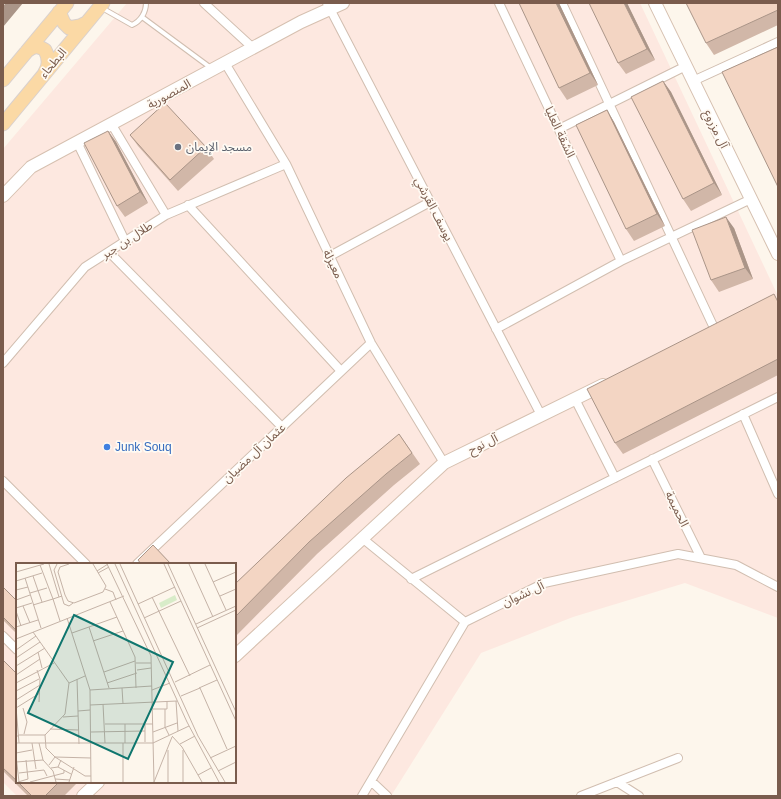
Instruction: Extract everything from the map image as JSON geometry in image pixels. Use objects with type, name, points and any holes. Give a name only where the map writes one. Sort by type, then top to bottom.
[{"type":"main road","name":"البطحاء","points":[[3,124],[102,5]]},
{"type":"main road","points":[[63,7],[64,23],[69,28],[80,26],[87,22]]},
{"type":"main road","points":[[3,80],[63,7]]},
{"type":"main road","points":[[26,52],[34,46],[45,50],[48,68],[43,76]]},
{"type":"street","points":[[204,3],[253,48]]},
{"type":"street","name":"المنصورية","points":[[3,196],[31,167],[112,125],[328,6],[342,3]]},
{"type":"street","name":"الشقة العليا","points":[[500,3],[621,261]]},
{"type":"street","points":[[562,3],[715,330]]},
{"type":"street","name":"آل مزروع","points":[[655,3],[778,254]]},
{"type":"street","name":"يوسف القرشي","points":[[328,6],[541,416]]},
{"type":"street","points":[[693,81],[778,42]]},
{"type":"street","name":"معيزلة","points":[[225,63],[286,164],[371,343],[444,463]]},
{"type":"street","points":[[559,129],[686,66]]},
{"type":"street","points":[[112,125],[166,215]]},
{"type":"street","points":[[78,142],[125,241]]},
{"type":"street","name":"طلال بن جبر","points":[[3,363],[85,267],[166,215],[286,164]]},
{"type":"street","points":[[496,328],[621,261],[751,200]]},
{"type":"street","points":[[330,256],[430,202]]},
{"type":"street","points":[[188,205],[341,371]]},
{"type":"street","points":[[109,252],[282,427]]},
{"type":"street","name":"عثمان آل مضيان","points":[[138,563],[371,343]]},
{"type":"street","name":"آل نوح","points":[[236,655],[444,463],[616,378]]},
{"type":"street","points":[[411,578],[778,397]]},
{"type":"street","points":[[575,399],[615,478]]},
{"type":"street","points":[[743,414],[778,494]]},
{"type":"street","name":"الحميمة","points":[[652,459],[701,558]]},
{"type":"street","points":[[3,480],[85,563]]},
{"type":"street","points":[[362,538],[465,622],[362,796]]},
{"type":"street","name":"آل نشوان","points":[[465,622],[544,583],[678,554],[736,565],[778,586]]},
{"type":"street","points":[[3,636],[16,649]]},
{"type":"street","points":[[581,796],[678,758]]},
{"type":"street","points":[[371,781],[387,796]]},
{"type":"street","points":[[617,782],[639,796]]},
{"type":"street","points":[[83,796],[97,783]]},
{"type":"lane","points":[[102,5],[132,25],[138,22],[142,17],[146,3]]},
{"type":"lane","points":[[142,17],[213,70]]},
{"type":"shaded area","name":"Junk Souq","points":[[127,3],[640,3],[778,296],[778,618],[685,583],[573,617],[481,653],[391,796],[17,796],[3,782],[3,149]]},
{"type":"building","points":[[519,3],[556,3],[590,73],[559,88]]},
{"type":"building","points":[[589,3],[624,3],[647,49],[618,63]]},
{"type":"building","points":[[686,3],[778,3],[778,10],[706,43]]},
{"type":"building","points":[[778,47],[778,187],[722,72]]},
{"type":"building","points":[[663,81],[714,183],[683,199],[631,97]]},
{"type":"building","points":[[165,103],[206,147],[170,180],[130,135]]},
{"type":"building","points":[[607,110],[657,214],[626,229],[576,125]]},
{"type":"building","points":[[108,131],[140,192],[117,206],[84,143]]},
{"type":"building","points":[[726,217],[745,268],[711,280],[692,230]]},
{"type":"building","points":[[774,294],[778,302],[778,359],[615,443],[587,389]]},
{"type":"building","points":[[399,434],[412,453],[309,542],[236,616],[236,583],[346,478]]},
{"type":"building","points":[[153,545],[170,563],[140,563],[138,560]]},
{"type":"building","points":[[3,587],[16,600],[16,630],[3,617]]},
{"type":"building","points":[[3,660],[16,673],[16,780],[3,768]]},
{"type":"building","points":[[19,783],[58,783],[45,796],[32,796]]},
{"type":"place","name":"مسجد الإيمان","points":[[178,147]]},
{"type":"place","name":"Junk Souq","points":[[107,447]]}]
